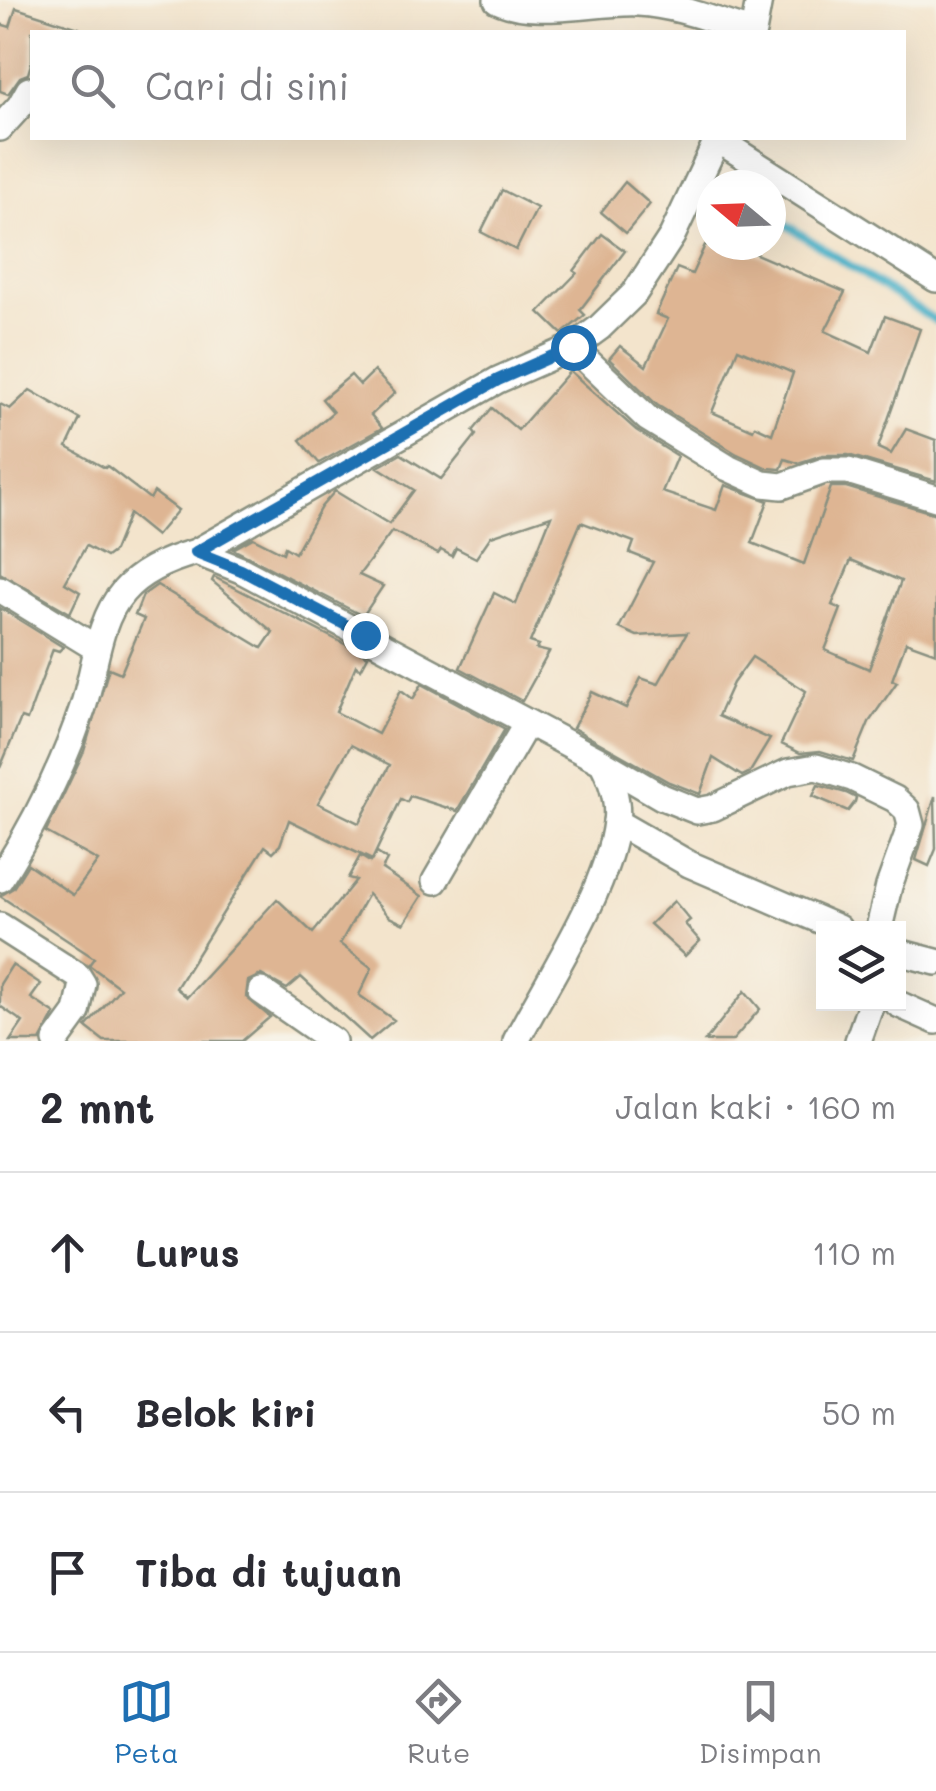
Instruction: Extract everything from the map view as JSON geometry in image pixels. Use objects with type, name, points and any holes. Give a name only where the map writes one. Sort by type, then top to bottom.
[{"type":"street","points":[[497,0],[520,7],[662,5],[746,30]]},
{"type":"street","points":[[753,30],[759,0]]},
{"type":"street","points":[[0,128],[29,90]]},
{"type":"street","points":[[0,878],[48,795],[84,704],[96,648],[122,593],[168,560],[196,552],[498,380],[573,347],[599,328],[634,294],[672,236],[717,140]]},
{"type":"street","points":[[721,140],[936,279]]},
{"type":"street","points":[[573,347],[647,418],[728,468],[763,484],[782,486],[824,471],[839,470],[936,498]]},
{"type":"street","points":[[196,552],[241,570],[662,796],[697,811],[713,808],[788,772],[816,768],[852,778],[895,799],[907,810],[911,825],[881,921]]},
{"type":"street","points":[[0,589],[96,648]]},
{"type":"street","points":[[435,881],[528,723]]},
{"type":"street","points":[[516,1041],[590,901],[609,852],[616,822],[613,790],[602,762]]},
{"type":"street","points":[[616,822],[689,864],[822,921]]},
{"type":"street","points":[[0,926],[78,976],[82,984],[77,1012],[56,1041]]},
{"type":"street","points":[[906,954],[936,962]]},
{"type":"street","points":[[260,991],[334,1041]]},
{"type":"street","points":[[906,1008],[936,1021]]},
{"type":"street","points":[[858,1041],[869,1011]]},
{"type":"building","points":[[16,8],[79,28],[30,30],[28,74],[20,77],[8,94],[0,91],[0,24],[10,27]]},
{"type":"building","points":[[625,182],[650,204],[626,233],[601,212]]},
{"type":"building","points":[[502,190],[537,208],[516,250],[481,232]]},
{"type":"building","points":[[602,234],[625,251],[580,310],[585,315],[562,334],[539,312],[577,273],[574,271]]},
{"type":"building","points":[[698,260],[770,260],[845,292],[825,331],[871,352],[885,316],[920,329],[878,448],[891,454],[906,429],[936,440],[936,481],[848,455],[823,455],[798,463],[785,459],[781,469],[767,468],[657,405],[609,359],[620,346],[646,366],[668,319],[656,314],[677,268],[692,274]],"holes":[[[738,349],[793,373],[772,434],[712,412]]]},
{"type":"building","points":[[374,371],[395,393],[371,415],[382,428],[319,463],[300,440],[333,412],[322,399],[351,375],[360,385]]},
{"type":"building","points":[[570,371],[636,430],[677,456],[662,492],[716,510],[725,485],[768,501],[752,543],[804,564],[831,487],[846,487],[936,514],[936,653],[906,642],[892,680],[897,682],[869,722],[853,761],[820,751],[800,753],[781,744],[806,691],[752,657],[733,683],[718,716],[770,739],[750,772],[742,776],[713,758],[700,794],[669,782],[573,728],[592,692],[626,708],[641,678],[658,684],[687,633],[637,636],[619,628],[653,562],[630,553],[634,542],[581,522],[530,642],[539,645],[536,649],[549,652],[522,701],[460,668],[494,593],[516,604],[551,516],[491,536],[476,558],[456,548],[452,556],[441,550],[438,554],[392,531],[359,575],[383,586],[363,616],[233,549],[253,538],[283,553],[285,547],[295,553],[321,507],[335,491],[389,524],[414,490],[378,467],[401,454],[441,479],[492,408],[518,430]],"holes":[[[851,560],[901,581],[869,669],[825,650],[841,609],[832,605]]]},
{"type":"building","points":[[30,390],[80,419],[67,447],[107,466],[150,499],[154,492],[178,510],[156,536],[129,514],[114,551],[106,557],[86,546],[65,583],[80,592],[70,613],[0,573],[0,404],[10,409]]},
{"type":"building","points":[[214,577],[368,656],[361,669],[356,665],[336,712],[378,734],[401,690],[413,699],[422,684],[505,729],[457,811],[410,796],[407,802],[401,799],[373,859],[377,853],[387,860],[382,869],[422,896],[404,924],[389,917],[368,894],[340,944],[372,968],[359,995],[394,1020],[370,1040],[301,977],[287,989],[261,975],[248,981],[246,997],[270,1017],[242,1041],[104,1041],[86,1027],[120,988],[89,965],[94,958],[0,896],[13,888],[28,864],[73,895],[98,861],[46,832],[84,751],[109,668],[121,673],[144,619],[135,615],[143,595],[157,585],[262,648],[273,632],[212,581]],"holes":[[[351,745],[390,765],[359,823],[318,803]],[[289,820],[372,860],[360,856],[348,878],[356,880],[313,933],[277,899],[187,997],[176,988],[265,846],[273,852],[280,845]]]},
{"type":"building","points":[[0,608],[63,647],[59,651],[53,649],[27,720],[21,718],[0,768]]},
{"type":"building","points":[[818,785],[846,793],[856,798],[855,802],[848,811],[813,796]]},
{"type":"building","points":[[935,796],[936,849],[929,866],[916,860]]},
{"type":"building","points":[[674,901],[690,920],[685,924],[700,941],[685,956],[650,924]]},
{"type":"building","points":[[12,965],[41,984],[31,998],[55,1014],[40,1041],[10,1041],[23,1022],[0,1006],[0,984]]},
{"type":"building","points":[[745,991],[760,1009],[732,1041],[705,1041]]},
{"type":"waterway","points":[[786,225],[936,321]]},
{"type":"route","points":[[365,635],[241,570],[196,552],[498,380],[573,347]]}]
